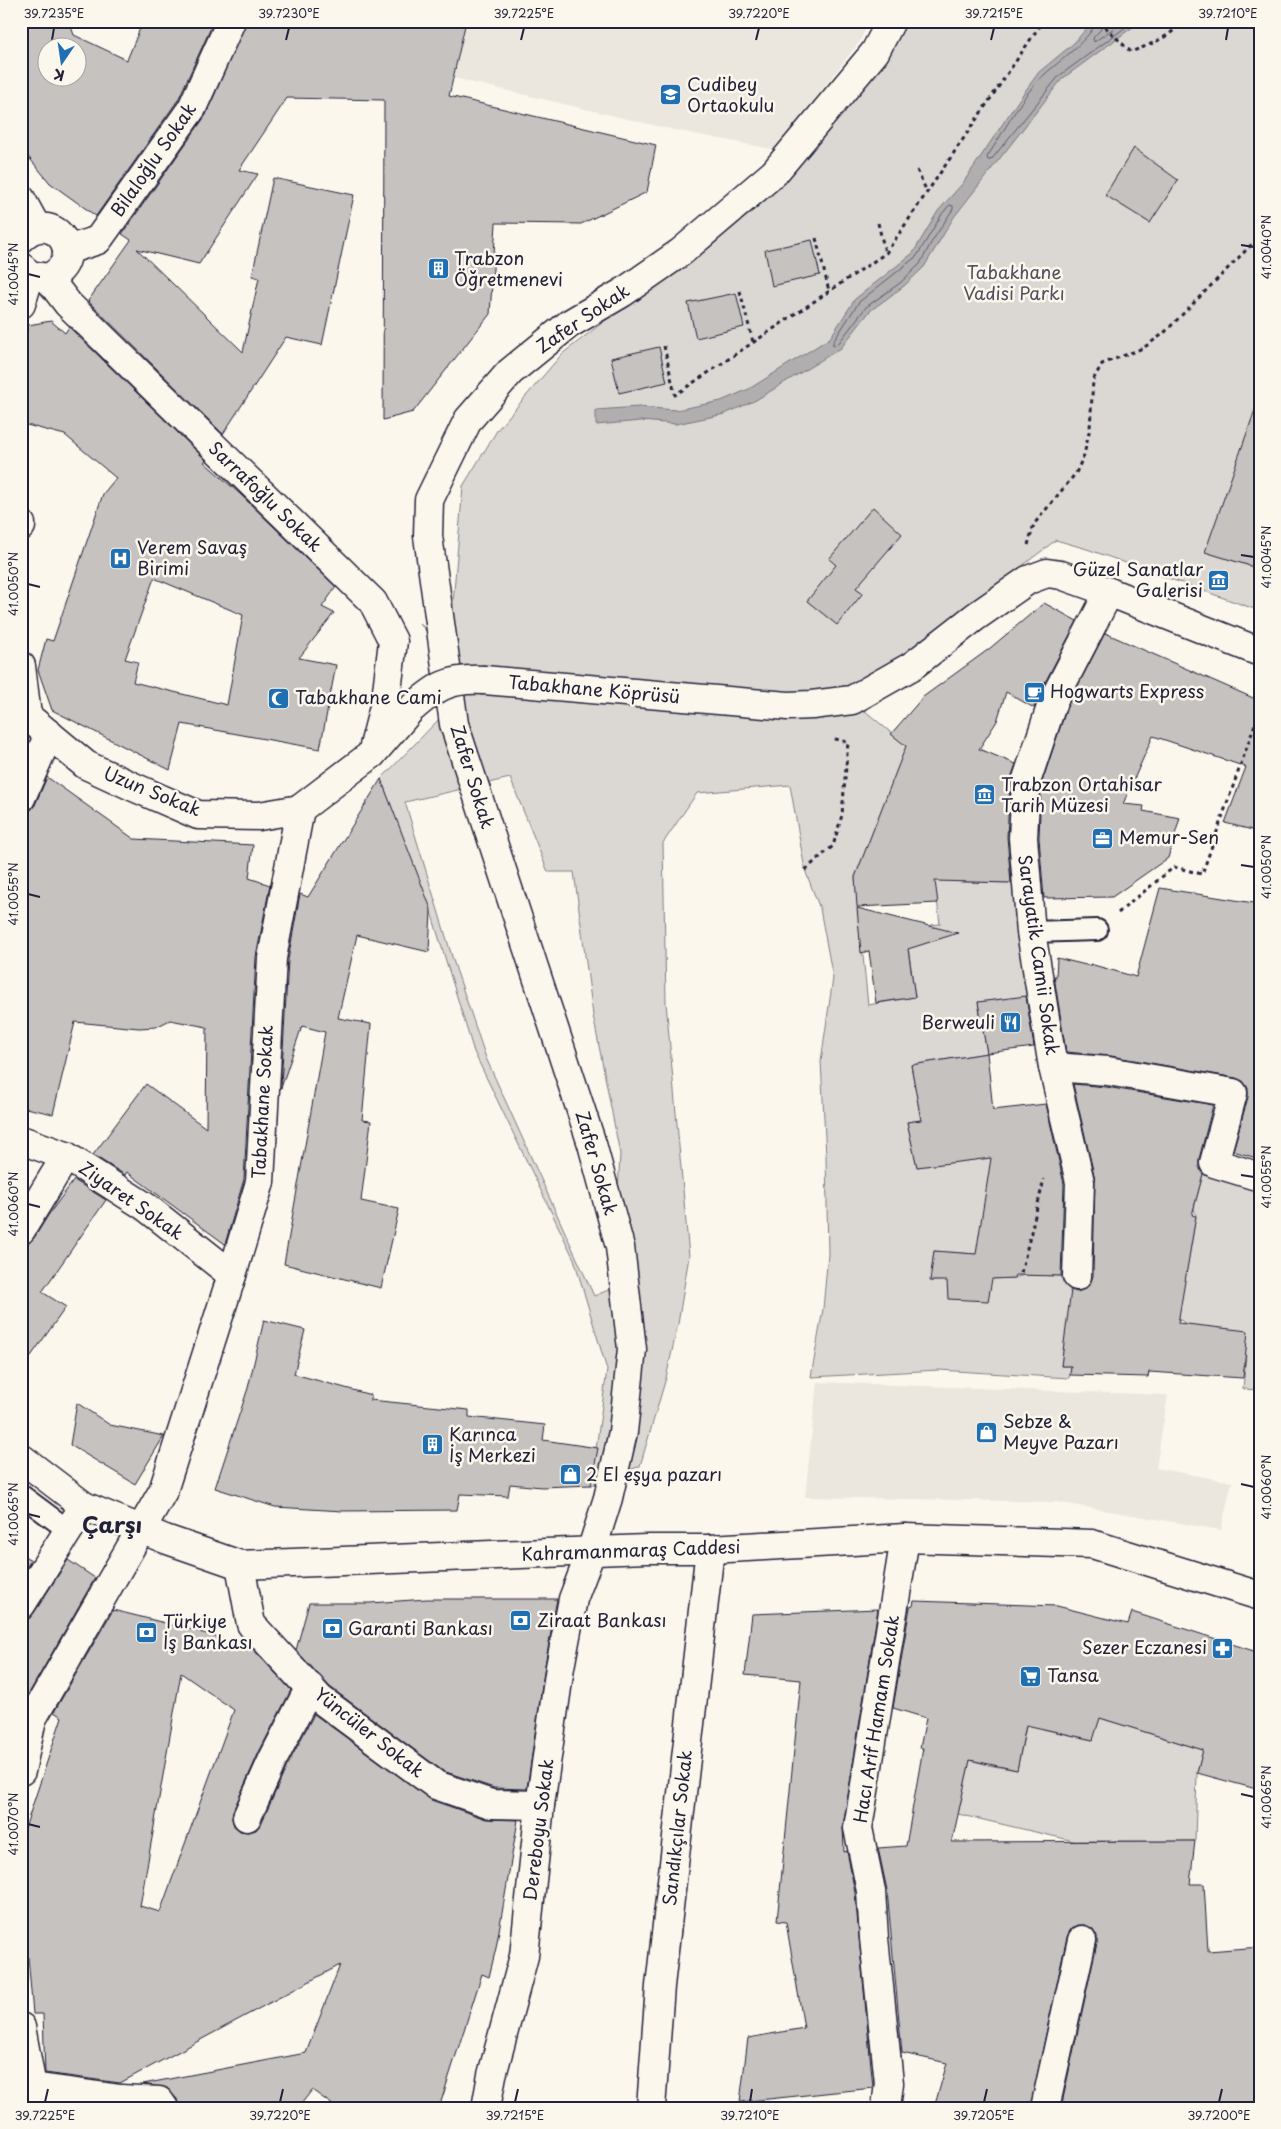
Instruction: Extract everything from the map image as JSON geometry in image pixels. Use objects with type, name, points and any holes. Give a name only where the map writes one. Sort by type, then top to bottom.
[{"type":"street","name":"Bilaloğlu Sokak","points":[[67,250],[98,240],[104,232],[192,108],[231,21]]},
{"type":"street","name":"Zafer Sokak","points":[[591,1552],[608,1498],[623,1432],[632,1349],[620,1247],[592,1144],[454,724],[428,536],[430,500],[468,420],[510,372],[569,324],[622,293],[681,252],[774,173],[875,52],[892,21]]},
{"type":"street","points":[[21,200],[29,233],[53,229],[65,242],[67,250],[66,260],[62,268],[33,273],[21,304]]},
{"type":"street","name":"Sarrafoğlu Sokak","points":[[33,273],[68,304],[374,602],[393,641],[386,699],[372,754]]},
{"type":"street","points":[[1032,578],[1047,573],[1061,575],[1260,652]]},
{"type":"street","name":"Tabakhane Köprüsü","points":[[372,754],[405,716],[432,690],[461,679],[788,706],[852,700],[912,666],[975,617],[1032,578]]},
{"type":"street","name":"Sarayatik Camii Sokak","points":[[1077,1276],[1080,1182],[1053,1067],[1031,932],[1023,838],[1026,782],[1053,701],[1109,592]]},
{"type":"street","points":[[21,666],[24,714]]},
{"type":"street","name":"Uzun Sokak","points":[[24,714],[86,764],[198,815],[259,816],[300,808]]},
{"type":"street","points":[[21,798],[49,734]]},
{"type":"street","points":[[300,808],[372,754]]},
{"type":"street","name":"Tabakhane Sokak","points":[[21,1771],[27,1715],[142,1529],[163,1491],[260,1182],[272,958],[300,808]]},
{"type":"street","points":[[1053,1067],[1108,1071],[1233,1093],[1214,1163],[1260,1176]]},
{"type":"street","name":"Ziyaret Sokak","points":[[21,1140],[66,1156],[146,1207],[232,1275]]},
{"type":"street","points":[[21,1230],[66,1156]]},
{"type":"street","name":"Kahramanmaraş Caddesi","points":[[21,1458],[84,1506],[165,1539],[240,1565],[591,1552],[646,1548],[710,1549],[905,1538],[1092,1544],[1260,1596]]},
{"type":"street","points":[[21,1606],[84,1506]]},
{"type":"street","name":"Hacı Arif Hamam Sokak","points":[[886,2108],[889,2082],[871,1891],[858,1828],[905,1538]]},
{"type":"street","name":"Sandıkçılar Sokak","points":[[651,2108],[660,1986],[710,1549]]},
{"type":"street","name":"Dereboyu Sokak","points":[[486,2108],[492,2075],[524,1956],[540,1805],[560,1667],[573,1598],[591,1552]]},
{"type":"street","name":"Yüncüler Sokak","points":[[240,1565],[251,1624],[320,1699],[436,1785],[491,1804],[540,1805]]},
{"type":"street","points":[[247,1817],[273,1759],[310,1687]]},
{"type":"street","points":[[1045,2108],[1082,1940]]},
{"type":"street","points":[[21,2027],[32,2098],[158,2100],[164,2108]]},
{"type":"lane","points":[[1031,932],[1097,930]]},
{"type":"lane","points":[[21,1495],[68,1530]]},
{"type":"path","points":[[664,346],[674,395],[886,253],[1042,21]]},
{"type":"path","points":[[1099,21],[1131,52],[1158,42],[1175,31],[1183,21]]},
{"type":"path","points":[[917,170],[927,193]]},
{"type":"path","points":[[878,223],[886,253]]},
{"type":"path","points":[[1032,578],[1027,542],[1034,524],[1076,473],[1084,455],[1090,428],[1093,380],[1102,364],[1143,348],[1163,334],[1260,236]]},
{"type":"path","points":[[816,238],[829,291]]},
{"type":"path","points":[[740,291],[753,342]]},
{"type":"path","points":[[1097,930],[1174,867],[1202,874],[1260,710]]},
{"type":"path","points":[[805,870],[833,846],[842,814],[848,742],[830,737]]},
{"type":"path","points":[[1021,1273],[1049,1159],[1073,1152]]},
{"type":"shaded area","name":"Cudibey Ortaokulu","points":[[375,21],[869,21],[860,41],[776,150],[674,130],[373,59]]},
{"type":"shaded area","name":"Sebze & Meyve Pazarı","points":[[817,1382],[1168,1395],[1156,1468],[1232,1482],[1221,1530],[1056,1502],[805,1497]]},
{"type":"green space","name":"Tabakhane Vadisi Parkı","points":[[903,21],[1260,21],[1260,417],[1206,552],[1260,569],[1260,611],[1087,549],[1056,540],[1022,566],[975,617],[852,700],[907,746],[855,877],[868,1005],[915,997],[908,947],[932,941],[930,925],[940,924],[937,899],[926,901],[936,844],[961,882],[1017,883],[1031,996],[978,1002],[987,1053],[911,1065],[921,1120],[907,1122],[917,1167],[1031,1152],[976,1254],[934,1251],[931,1281],[1014,1278],[1024,1275],[1068,1276],[1073,1311],[1067,1324],[1061,1366],[1071,1366],[1069,1378],[939,1370],[811,1377],[823,1309],[828,1254],[826,1156],[821,1061],[833,978],[820,909],[805,870],[790,785],[697,793],[663,843],[666,1003],[689,1256],[678,1324],[666,1378],[640,1466],[591,1485],[607,1370],[574,1259],[474,1052],[431,912],[381,779],[473,684],[419,623],[449,649],[463,486],[498,429],[562,354],[620,309],[683,268],[779,182]],"holes":[[[510,778],[548,872],[574,872],[593,1015],[620,1154],[613,1288],[594,1296],[486,1058],[454,963],[405,802]]]},
{"type":"green space","points":[[1206,1163],[1260,1178],[1260,1390],[1243,1389],[1246,1354],[1186,1324],[1124,1281],[1186,1274],[1196,1216],[1194,1208]]},
{"type":"green space","points":[[1030,1708],[1043,1729],[1092,1740],[1100,1718],[1203,1750],[1197,1773],[1195,1841],[1074,1841],[958,1814],[970,1760],[1017,1770]]},
{"type":"water","points":[[1093,21],[1141,21],[1062,79],[954,217],[924,267],[904,286],[870,311],[841,348],[756,400],[725,414],[676,424],[641,421],[596,425],[596,410],[639,407],[676,410],[721,401],[749,389],[830,338],[855,299],[913,253],[938,211],[963,183],[1039,72],[1074,43]]},
{"type":"building","points":[[21,21],[69,21],[74,35],[80,38],[38,38],[38,88],[88,88],[88,42],[127,60],[143,21],[214,21],[178,100],[96,216],[50,183],[21,148]]},
{"type":"building","points":[[246,21],[466,21],[449,96],[656,145],[647,192],[581,224],[496,223],[490,314],[413,412],[383,420],[384,100],[287,98],[239,170],[258,174],[199,264],[137,249],[243,352],[259,278],[252,276],[273,178],[354,195],[322,345],[286,337],[223,434],[88,301],[131,240],[122,234],[206,115]]},
{"type":"building","points":[[1134,148],[1178,180],[1150,223],[1105,195]]},
{"type":"building","points":[[812,240],[820,275],[772,286],[765,250]]},
{"type":"building","points":[[736,293],[744,327],[696,338],[688,303]]},
{"type":"building","points":[[51,321],[65,333],[69,327],[206,460],[204,462],[240,494],[336,587],[322,607],[334,613],[299,658],[336,665],[320,749],[182,724],[170,770],[52,710],[38,670],[46,639],[53,641],[103,494],[116,478],[65,435],[23,424],[21,356],[28,325]],"holes":[[[154,578],[243,615],[227,705],[133,682],[138,662],[125,659]]]},
{"type":"building","points":[[659,347],[667,382],[619,393],[611,358]]},
{"type":"building","points":[[1255,410],[1260,410],[1260,569],[1205,552]]},
{"type":"building","points":[[873,507],[902,534],[856,588],[863,593],[837,625],[807,601],[836,565],[829,559]]},
{"type":"building","points":[[1044,603],[1077,621],[1039,694],[1034,708],[1006,692],[997,721],[979,749],[1016,764],[1010,781],[1007,837],[1011,883],[935,881],[938,903],[857,907],[855,877],[906,746],[891,734],[923,697],[989,649]]},
{"type":"building","points":[[1105,633],[1260,701],[1260,832],[1225,823],[1246,767],[1153,736],[1123,804],[1144,806],[1143,811],[1180,818],[1168,858],[1112,897],[1044,898],[1039,838],[1041,785],[1067,707]]},
{"type":"building","points":[[47,777],[134,839],[253,845],[249,878],[270,885],[256,957],[244,1179],[225,1244],[127,1172],[125,1175],[93,1155],[146,1084],[206,1128],[207,1027],[170,1020],[156,1027],[139,1028],[75,1022],[53,1114],[21,1107],[21,813],[30,811],[35,805]]},
{"type":"building","points":[[381,779],[431,909],[429,952],[357,935],[338,1018],[371,1024],[362,1120],[371,1121],[361,1201],[399,1209],[381,1288],[284,1264],[325,1032],[302,1026],[281,1088],[288,960],[300,894],[308,897]]},
{"type":"building","points":[[1160,888],[1260,904],[1260,1159],[1233,1151],[1248,1097],[1248,1088],[1243,1081],[1236,1078],[1111,1056],[1066,1052],[1054,976],[1056,977],[1057,958],[1090,966],[1090,964],[1136,977]]},
{"type":"building","points":[[857,908],[958,933],[908,949],[915,997],[876,1003],[869,951],[861,953]]},
{"type":"building","points":[[1026,996],[1034,1047],[987,1053],[978,1002]]},
{"type":"building","points":[[987,1053],[993,1110],[1046,1104],[1064,1184],[1061,1276],[1015,1275],[1014,1278],[992,1279],[988,1301],[948,1299],[947,1281],[930,1281],[934,1251],[976,1254],[991,1158],[917,1167],[907,1122],[921,1120],[911,1065]]},
{"type":"building","points":[[1073,1084],[1106,1087],[1213,1105],[1199,1159],[1199,1167],[1203,1174],[1192,1215],[1196,1216],[1178,1323],[1248,1331],[1243,1378],[1149,1372],[1148,1377],[1070,1375],[1071,1366],[1061,1366],[1071,1290],[1077,1292],[1085,1289],[1090,1284],[1093,1276],[1095,1179]]},
{"type":"building","points":[[74,1180],[106,1200],[42,1292],[66,1307],[21,1370],[21,1251],[34,1238]]},
{"type":"building","points":[[264,1320],[305,1330],[294,1374],[371,1395],[370,1400],[469,1410],[469,1417],[545,1425],[543,1440],[598,1448],[591,1485],[542,1487],[510,1484],[508,1496],[460,1494],[457,1510],[343,1511],[275,1507],[215,1488],[248,1388]]},
{"type":"building","points":[[77,1403],[110,1425],[164,1436],[135,1484],[70,1445]]},
{"type":"building","points":[[21,1554],[31,1560],[21,1576]]},
{"type":"building","points":[[68,1560],[95,1578],[28,1695],[21,1690],[21,1620],[29,1619],[34,1613]]},
{"type":"building","points":[[427,1599],[557,1599],[545,1665],[527,1789],[494,1788],[443,1771],[330,1687],[296,1650],[309,1603],[370,1603]]},
{"type":"building","points":[[914,1601],[1057,1606],[1128,1624],[1132,1612],[1260,1653],[1260,1790],[1197,1773],[1203,1750],[1100,1718],[1093,1740],[1026,1725],[1017,1770],[970,1760],[952,1842],[1195,1841],[1190,1884],[1204,1884],[1208,1951],[1260,1947],[1260,2108],[1061,2108],[1097,1943],[1097,1936],[1093,1929],[1085,1925],[1077,1925],[1071,1929],[1067,1937],[1030,2108],[934,2108],[947,2063],[902,2053],[887,1890],[878,1848],[906,1846],[923,1748],[920,1748],[926,1718],[893,1708],[910,1607],[913,1606]]},
{"type":"building","points":[[878,1609],[843,1826],[844,1852],[847,1851],[855,1893],[873,2088],[740,2102],[748,2038],[804,2028],[786,1922],[777,1921],[801,1680],[745,1675],[752,1614]]},
{"type":"building","points":[[113,1610],[197,1631],[253,1649],[291,1690],[259,1752],[233,1811],[232,1819],[234,1826],[240,1831],[249,1832],[256,1830],[261,1824],[287,1766],[314,1714],[431,1800],[486,1819],[518,1820],[496,1948],[489,1977],[482,1974],[439,2108],[337,2108],[312,2090],[298,2108],[179,2108],[177,2099],[167,2088],[143,2084],[306,2053],[340,1965],[120,2083],[45,2073],[43,2014],[33,2014],[28,1957],[24,1957],[21,1840],[62,1717],[54,1712]],"holes":[[[181,1673],[234,1710],[160,1912],[140,1906]]]},
{"type":"place","name":"Cudibey Ortaokulu","points":[[671,95]]},
{"type":"place","name":"Trabzon Öğretmenevi","points":[[438,269]]},
{"type":"place","name":"Verem Savaş Birimi","points":[[121,558]]},
{"type":"place","name":"Güzel Sanatlar Galerisi","points":[[1219,580]]},
{"type":"place","name":"Hogwarts Express","points":[[1034,692]]},
{"type":"place","name":"Tabakhane Cami","points":[[279,698]]},
{"type":"place","name":"Trabzon Ortahisar Tarih Müzesi","points":[[985,795]]},
{"type":"place","name":"Memur-Sen","points":[[1103,838]]},
{"type":"place","name":"Berweuli","points":[[1011,1023]]},
{"type":"place","name":"Sebze & Meyve Pazarı","points":[[987,1432]]},
{"type":"place","name":"Karınca İş Merkezi","points":[[433,1445]]},
{"type":"place","name":"2 El eşya pazarı","points":[[570,1475]]},
{"type":"place","name":"Ziraat Bankası","points":[[521,1621]]},
{"type":"place","name":"Garanti Bankası","points":[[332,1629]]},
{"type":"place","name":"Türkiye İş Bankası","points":[[147,1632]]},
{"type":"place","name":"Sezer Eczanesi","points":[[1223,1648]]},
{"type":"place","name":"Tansa","points":[[1031,1676]]},
{"type":"district","name":"Çarşı","points":[[112,1525]]}]
